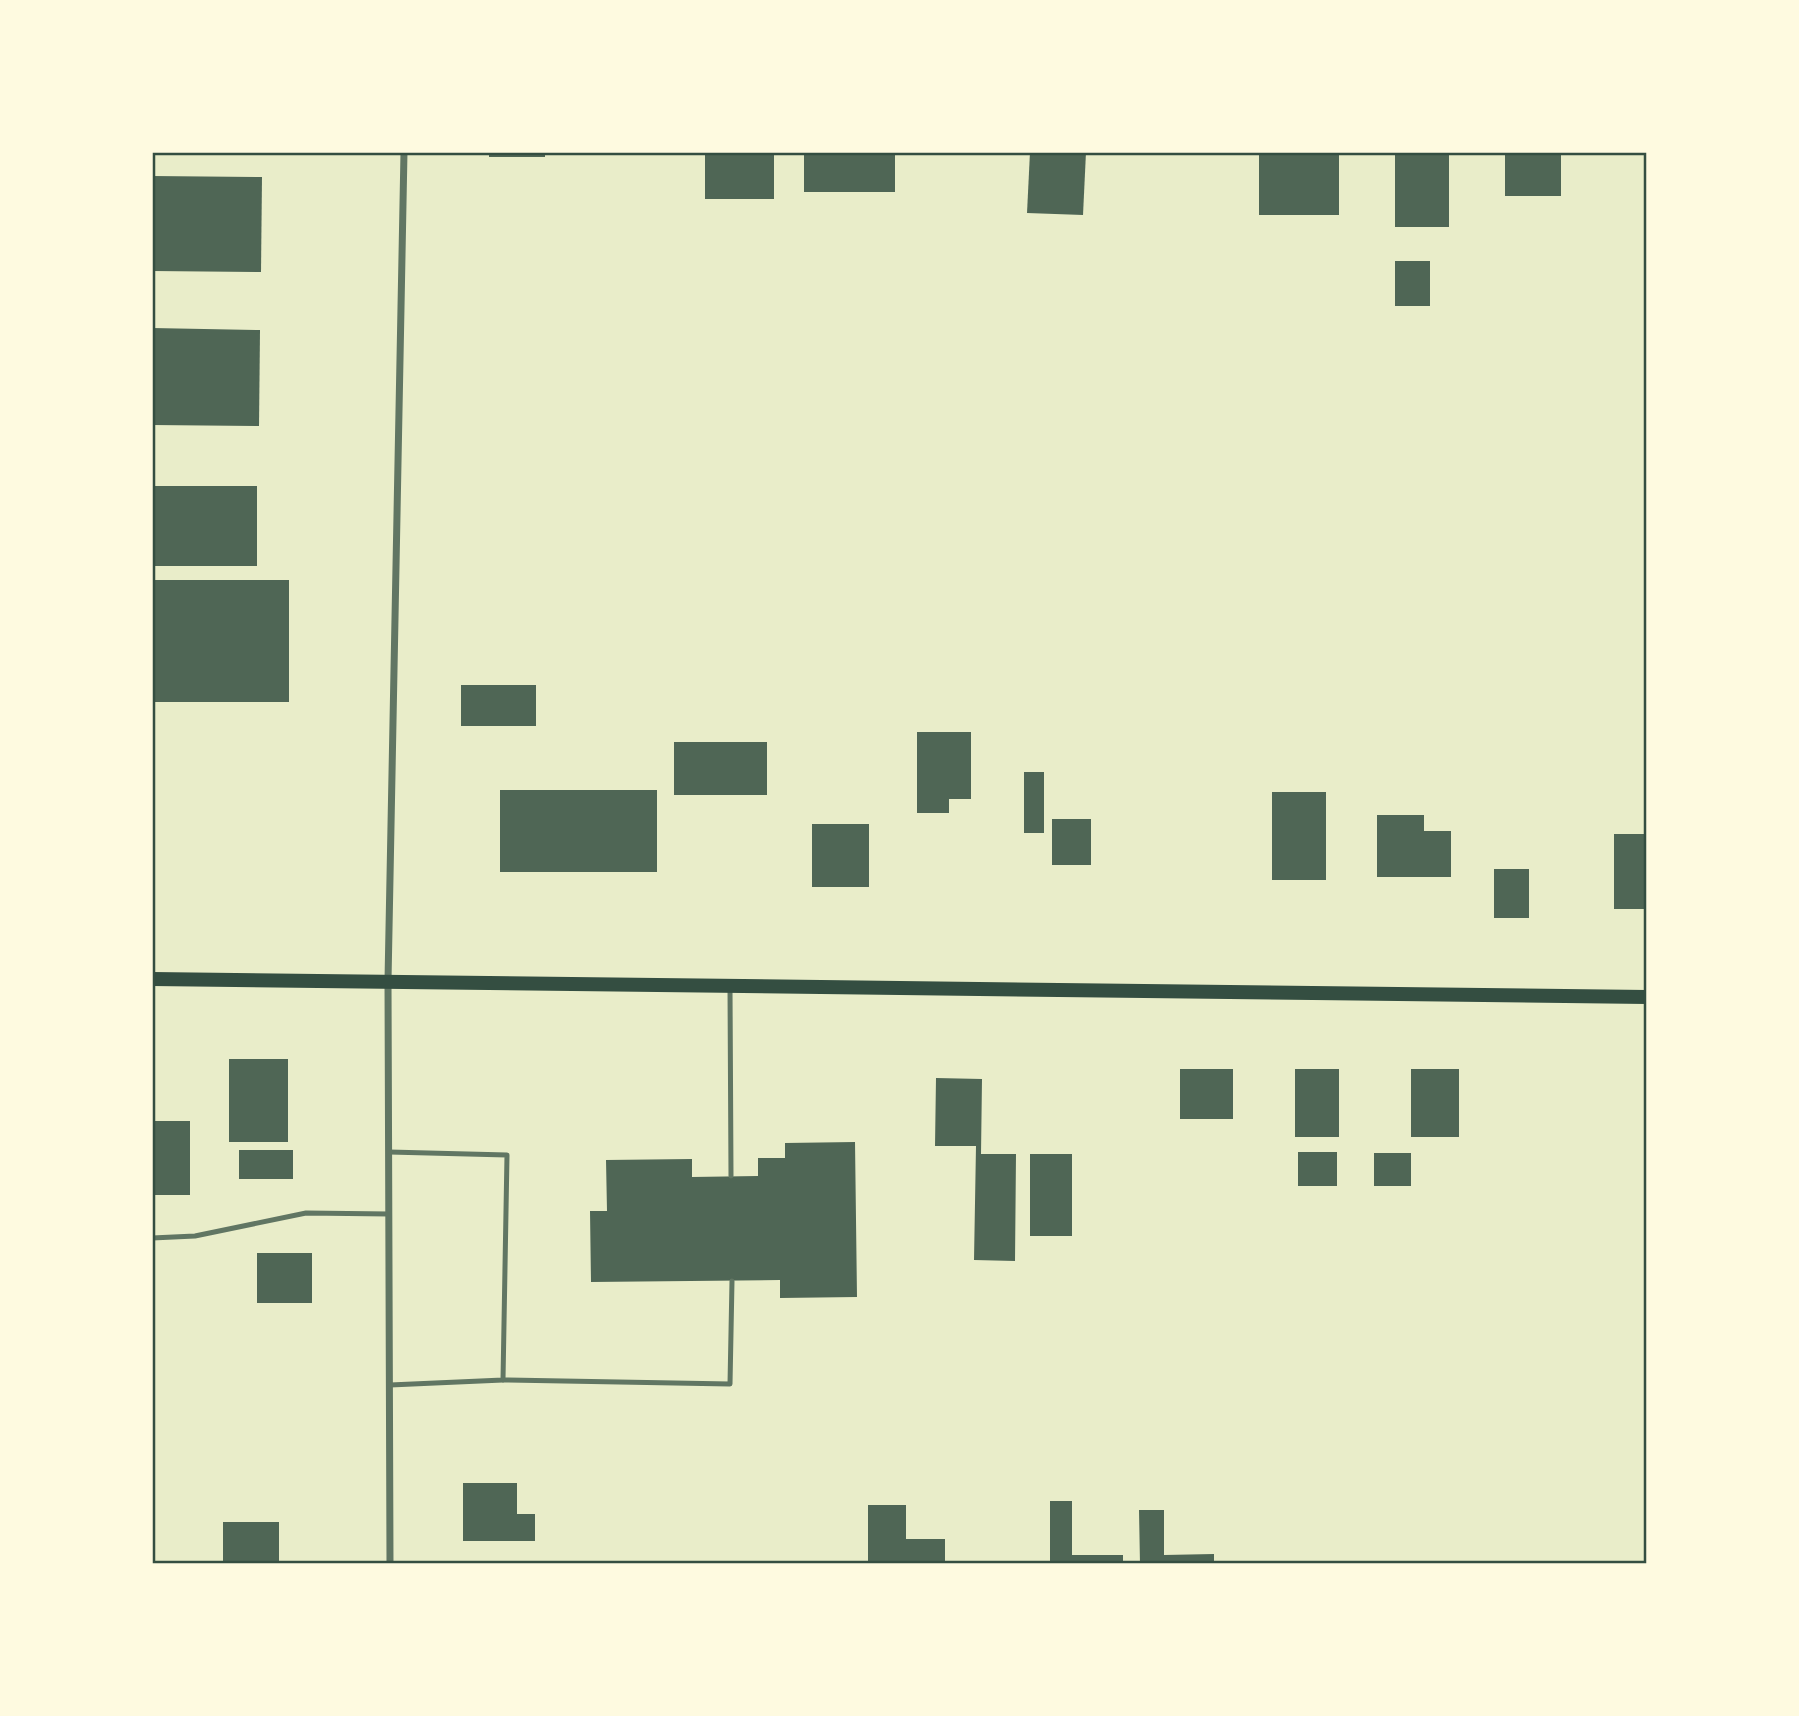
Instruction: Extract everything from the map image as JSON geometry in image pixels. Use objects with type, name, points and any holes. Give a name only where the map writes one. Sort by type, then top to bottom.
[{"type":"main road","points":[[152,979],[1647,997]]},
{"type":"street","points":[[390,1564],[388,981],[404,152]]},
{"type":"lane","points":[[730,985],[731,1176]]},
{"type":"lane","points":[[388,1152],[507,1155],[503,1380]]},
{"type":"lane","points":[[152,1238],[195,1236],[306,1213],[388,1214]]},
{"type":"lane","points":[[390,1385],[503,1380],[730,1384],[732,1281]]},
{"type":"building","points":[[489,152],[545,152],[545,157],[489,157]]},
{"type":"building","points":[[705,152],[774,152],[774,199],[705,199]]},
{"type":"building","points":[[804,152],[895,152],[895,192],[804,192]]},
{"type":"building","points":[[1030,152],[1086,152],[1083,215],[1027,213]]},
{"type":"building","points":[[1259,152],[1339,152],[1339,215],[1259,215]]},
{"type":"building","points":[[1395,152],[1449,152],[1449,227],[1395,227]]},
{"type":"building","points":[[1505,152],[1561,152],[1561,196],[1505,196]]},
{"type":"building","points":[[152,176],[262,177],[261,272],[152,271]]},
{"type":"building","points":[[1395,261],[1430,261],[1430,306],[1395,306]]},
{"type":"building","points":[[152,328],[260,330],[259,426],[152,425]]},
{"type":"building","points":[[152,486],[257,486],[257,566],[152,566]]},
{"type":"building","points":[[152,580],[289,580],[289,702],[152,702]]},
{"type":"building","points":[[461,685],[536,685],[536,726],[461,726]]},
{"type":"building","points":[[917,732],[971,732],[971,799],[949,799],[949,813],[917,813]]},
{"type":"building","points":[[674,742],[767,742],[767,795],[674,795]]},
{"type":"building","points":[[1024,772],[1044,772],[1044,833],[1024,833]]},
{"type":"building","points":[[500,790],[657,790],[657,872],[500,872]]},
{"type":"building","points":[[1272,792],[1326,792],[1326,880],[1272,880]]},
{"type":"building","points":[[1377,815],[1424,815],[1424,831],[1451,831],[1451,877],[1377,877]]},
{"type":"building","points":[[1052,819],[1091,819],[1091,865],[1052,865]]},
{"type":"building","points":[[812,824],[869,824],[869,887],[812,887]]},
{"type":"building","points":[[1614,834],[1647,834],[1647,909],[1614,909]]},
{"type":"building","points":[[1494,869],[1529,869],[1529,918],[1494,918]]},
{"type":"building","points":[[229,1059],[288,1059],[288,1142],[229,1142]]},
{"type":"building","points":[[1180,1069],[1233,1069],[1233,1119],[1180,1119]]},
{"type":"building","points":[[1295,1069],[1339,1069],[1339,1137],[1295,1137]]},
{"type":"building","points":[[1411,1069],[1459,1069],[1459,1137],[1411,1137]]},
{"type":"building","points":[[936,1078],[982,1079],[981,1154],[1016,1154],[1015,1261],[974,1260],[976,1146],[935,1146]]},
{"type":"building","points":[[152,1121],[190,1121],[190,1195],[152,1195]]},
{"type":"building","points":[[855,1142],[857,1297],[780,1298],[780,1280],[591,1282],[590,1211],[607,1211],[606,1160],[692,1159],[692,1177],[758,1176],[758,1158],[785,1158],[785,1143]]},
{"type":"building","points":[[239,1150],[293,1150],[293,1179],[239,1179]]},
{"type":"building","points":[[1298,1152],[1337,1152],[1337,1186],[1298,1186]]},
{"type":"building","points":[[1374,1153],[1411,1153],[1411,1186],[1374,1186]]},
{"type":"building","points":[[1030,1154],[1072,1154],[1072,1236],[1030,1236]]},
{"type":"building","points":[[257,1253],[312,1253],[312,1303],[257,1303]]},
{"type":"building","points":[[463,1483],[517,1483],[517,1514],[535,1514],[535,1541],[463,1541]]},
{"type":"building","points":[[1050,1501],[1072,1501],[1072,1555],[1123,1555],[1123,1564],[1050,1564]]},
{"type":"building","points":[[868,1505],[906,1505],[906,1539],[945,1539],[945,1564],[868,1564]]},
{"type":"building","points":[[1139,1510],[1164,1510],[1164,1555],[1214,1554],[1214,1564],[1140,1564]]},
{"type":"building","points":[[223,1522],[279,1522],[279,1564],[223,1564]]}]
